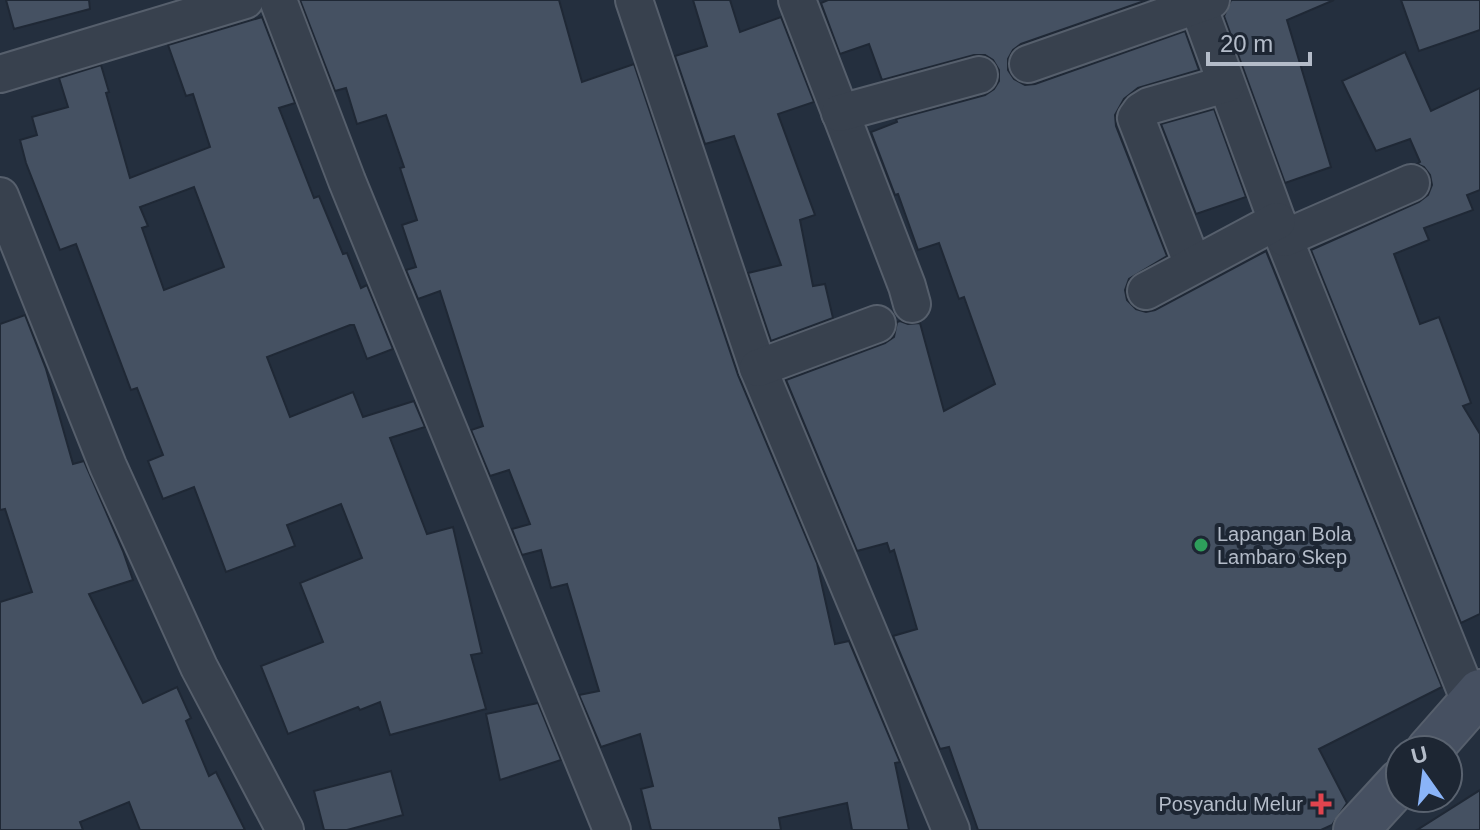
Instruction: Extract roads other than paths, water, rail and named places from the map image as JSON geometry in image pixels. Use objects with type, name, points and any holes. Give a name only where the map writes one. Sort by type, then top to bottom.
[{"type":"street","points":[[0,74],[245,0]]},
{"type":"street","points":[[278,0],[347,181],[612,830]]},
{"type":"street","points":[[634,0],[758,368],[951,830]]},
{"type":"street","points":[[797,0],[912,304]]},
{"type":"street","points":[[1028,64],[1202,2],[1226,84],[1281,230],[1476,698],[1443,734]]},
{"type":"street","points":[[840,113],[979,75]]},
{"type":"street","points":[[1193,265],[1136,118],[1149,106],[1226,84]]},
{"type":"street","points":[[1146,291],[1193,265],[1411,183]]},
{"type":"street","points":[[0,196],[115,480],[199,667],[285,830]]},
{"type":"street","points":[[758,368],[877,324]]},
{"type":"place","name":"Lapangan Bola Lambaro Skep","points":[[1201,545]]},
{"type":"place","name":"Posyandu Melur","points":[[1321,804]]}]
